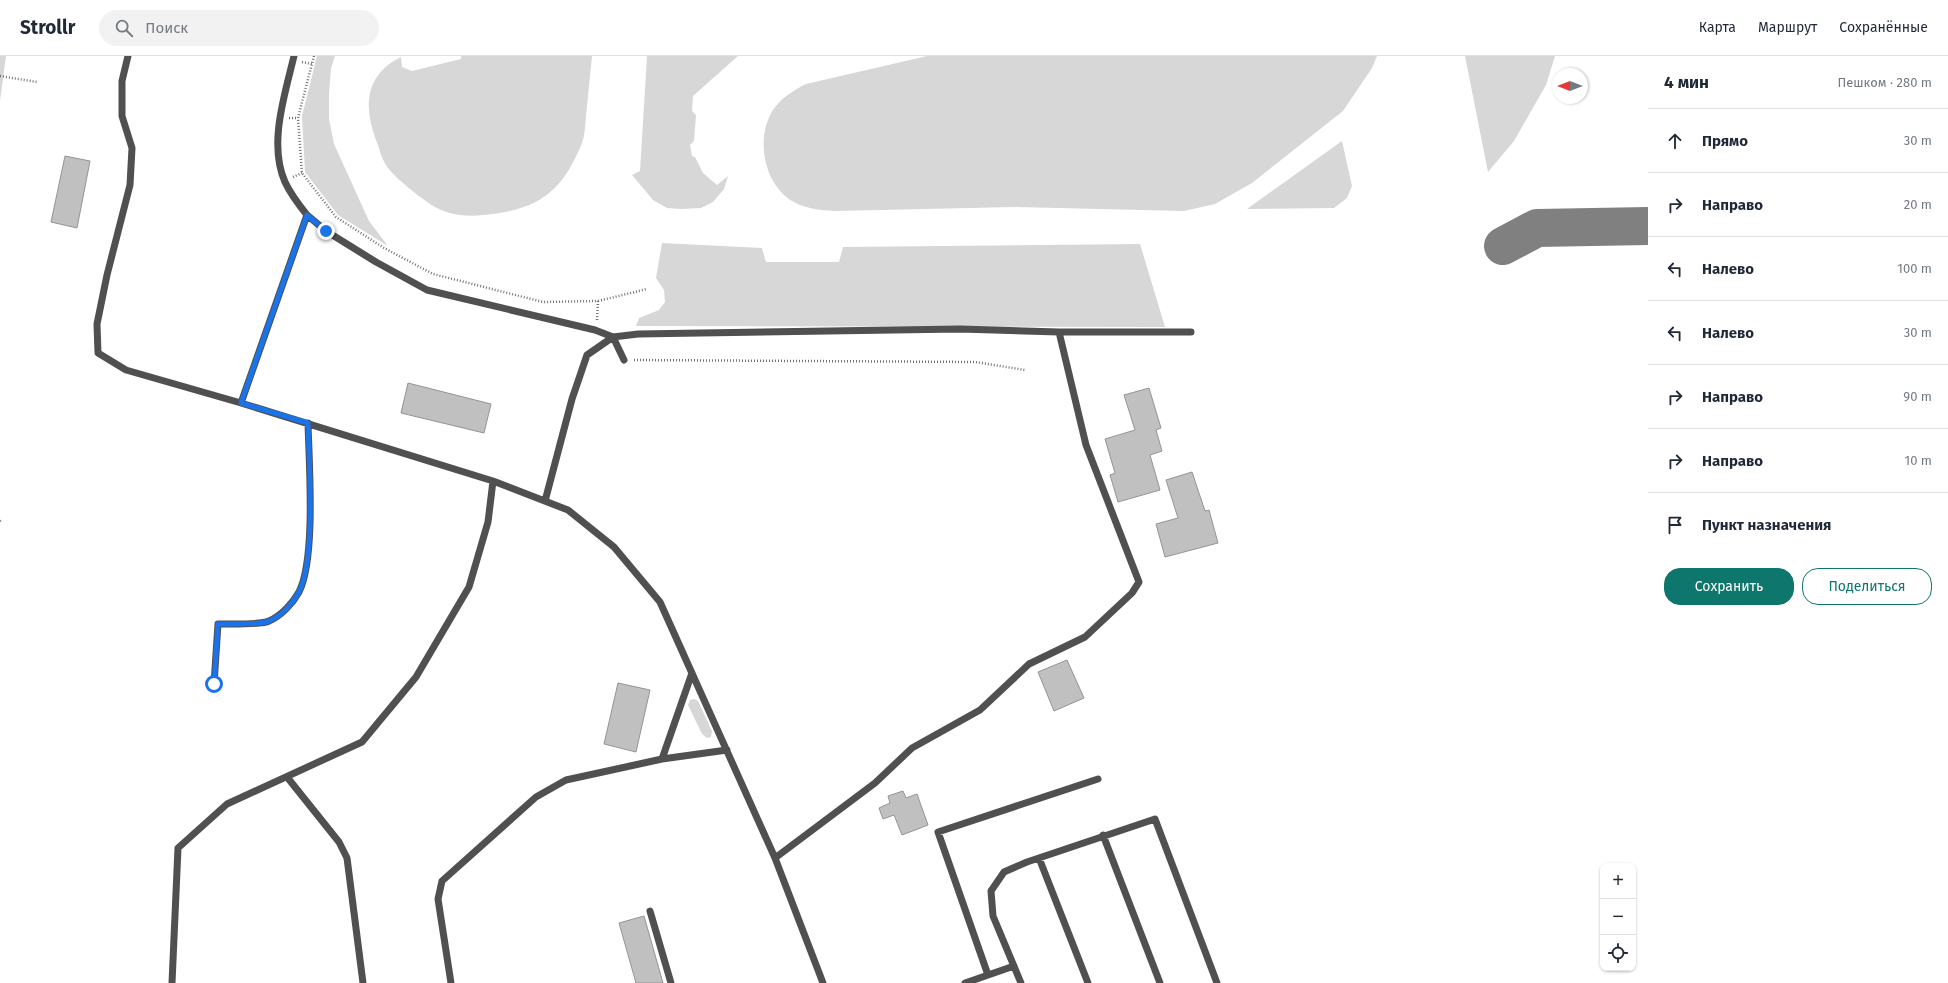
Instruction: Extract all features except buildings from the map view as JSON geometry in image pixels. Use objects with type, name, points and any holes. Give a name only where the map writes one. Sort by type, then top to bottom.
[{"type":"lane","points":[[128,56],[122,81],[122,116],[132,148],[130,185],[107,275],[97,324],[98,353],[126,370],[308,423],[493,481],[568,510],[614,547],[660,602],[775,858],[823,983]]},
{"type":"lane","points":[[296,59],[279,117],[279,155],[285,181],[295,200],[307,215],[326,231],[427,290],[595,330],[613,337],[646,334],[960,329],[1059,332],[1191,332]]},
{"type":"lane","points":[[241,403],[307,215]]},
{"type":"lane","points":[[775,858],[875,783],[912,748],[980,710],[1029,664],[1085,637],[1132,593],[1139,582],[1086,445],[1059,332]]},
{"type":"lane","points":[[613,337],[624,360]]},
{"type":"lane","points":[[545,501],[572,399],[587,355],[613,337]]},
{"type":"lane","points":[[214,684],[218,624],[268,622],[285,611],[299,592],[304,577],[308,540],[308,423]]},
{"type":"lane","points":[[172,983],[178,848],[226,804],[362,742],[416,677],[469,587],[488,522],[493,481]]},
{"type":"lane","points":[[662,759],[692,673]]},
{"type":"lane","points":[[451,983],[438,899],[442,881],[536,797],[566,780],[662,759],[727,750]]},
{"type":"lane","points":[[287,776],[339,842],[347,858],[363,983]]},
{"type":"lane","points":[[988,975],[938,832],[1098,780]]},
{"type":"lane","points":[[1021,983],[993,916],[991,891],[1004,872],[1103,835],[1155,819],[1217,983]]},
{"type":"lane","points":[[1103,835],[1160,983]]},
{"type":"lane","points":[[1039,858],[1088,983]]},
{"type":"lane","points":[[650,911],[671,983]]},
{"type":"lane","points":[[965,983],[1014,966]]},
{"type":"path","points":[[314,56],[298,118],[302,174],[336,217],[384,248],[433,274],[543,302],[598,301],[647,289]]},
{"type":"path","points":[[296,59],[312,64]]},
{"type":"path","points":[[0,76],[37,82]]},
{"type":"path","points":[[290,178],[302,174]]},
{"type":"path","points":[[598,301],[599,313]]},
{"type":"path","points":[[624,360],[975,362],[1025,370]]},
{"type":"shaded area","points":[[0,56],[6,56],[0,101]]},
{"type":"shaded area","points":[[317,56],[335,56],[331,68],[329,94],[329,119],[334,144],[369,221],[388,246],[338,215],[305,172],[302,116]]},
{"type":"shaded area","points":[[461,56],[592,56],[585,130],[582,143],[576,157],[562,180],[544,197],[533,203],[505,212],[488,215],[471,216],[453,214],[437,208],[417,195],[389,170],[383,160],[373,132],[369,107],[373,84],[379,74],[388,65],[401,57],[402,67],[412,71],[461,59]]},
{"type":"shaded area","points":[[647,56],[738,56],[693,96],[692,111],[696,115],[694,141],[690,145],[692,156],[695,157],[703,173],[717,185],[728,176],[724,189],[713,202],[701,208],[667,208],[653,200],[632,175],[640,171]]},
{"type":"shaded area","points":[[927,56],[1377,56],[1372,68],[1343,111],[1252,183],[1215,204],[1184,211],[1015,207],[835,211],[802,206],[784,195],[771,177],[764,154],[764,143],[768,120],[773,110],[784,98],[806,84]]},
{"type":"shaded area","points":[[1465,56],[1555,56],[1546,85],[1514,141],[1488,172]]},
{"type":"shaded area","points":[[1342,141],[1352,186],[1347,198],[1334,208],[1247,209]]},
{"type":"shaded area","points":[[662,243],[762,248],[766,262],[839,262],[843,247],[1140,244],[1165,327],[636,326],[639,318],[659,310],[665,302],[664,290],[656,278]]},
{"type":"shaded area","points":[[694,699],[698,701],[712,731],[711,737],[707,738],[702,734],[688,705],[690,700]]},
{"type":"taxiway","points":[[1503,246],[1537,228],[1648,226]]},
{"type":"route","points":[[214,684],[218,624],[268,622],[285,611],[299,592],[304,577],[307,560],[309,514],[308,423],[241,403],[307,215],[326,231]]}]
